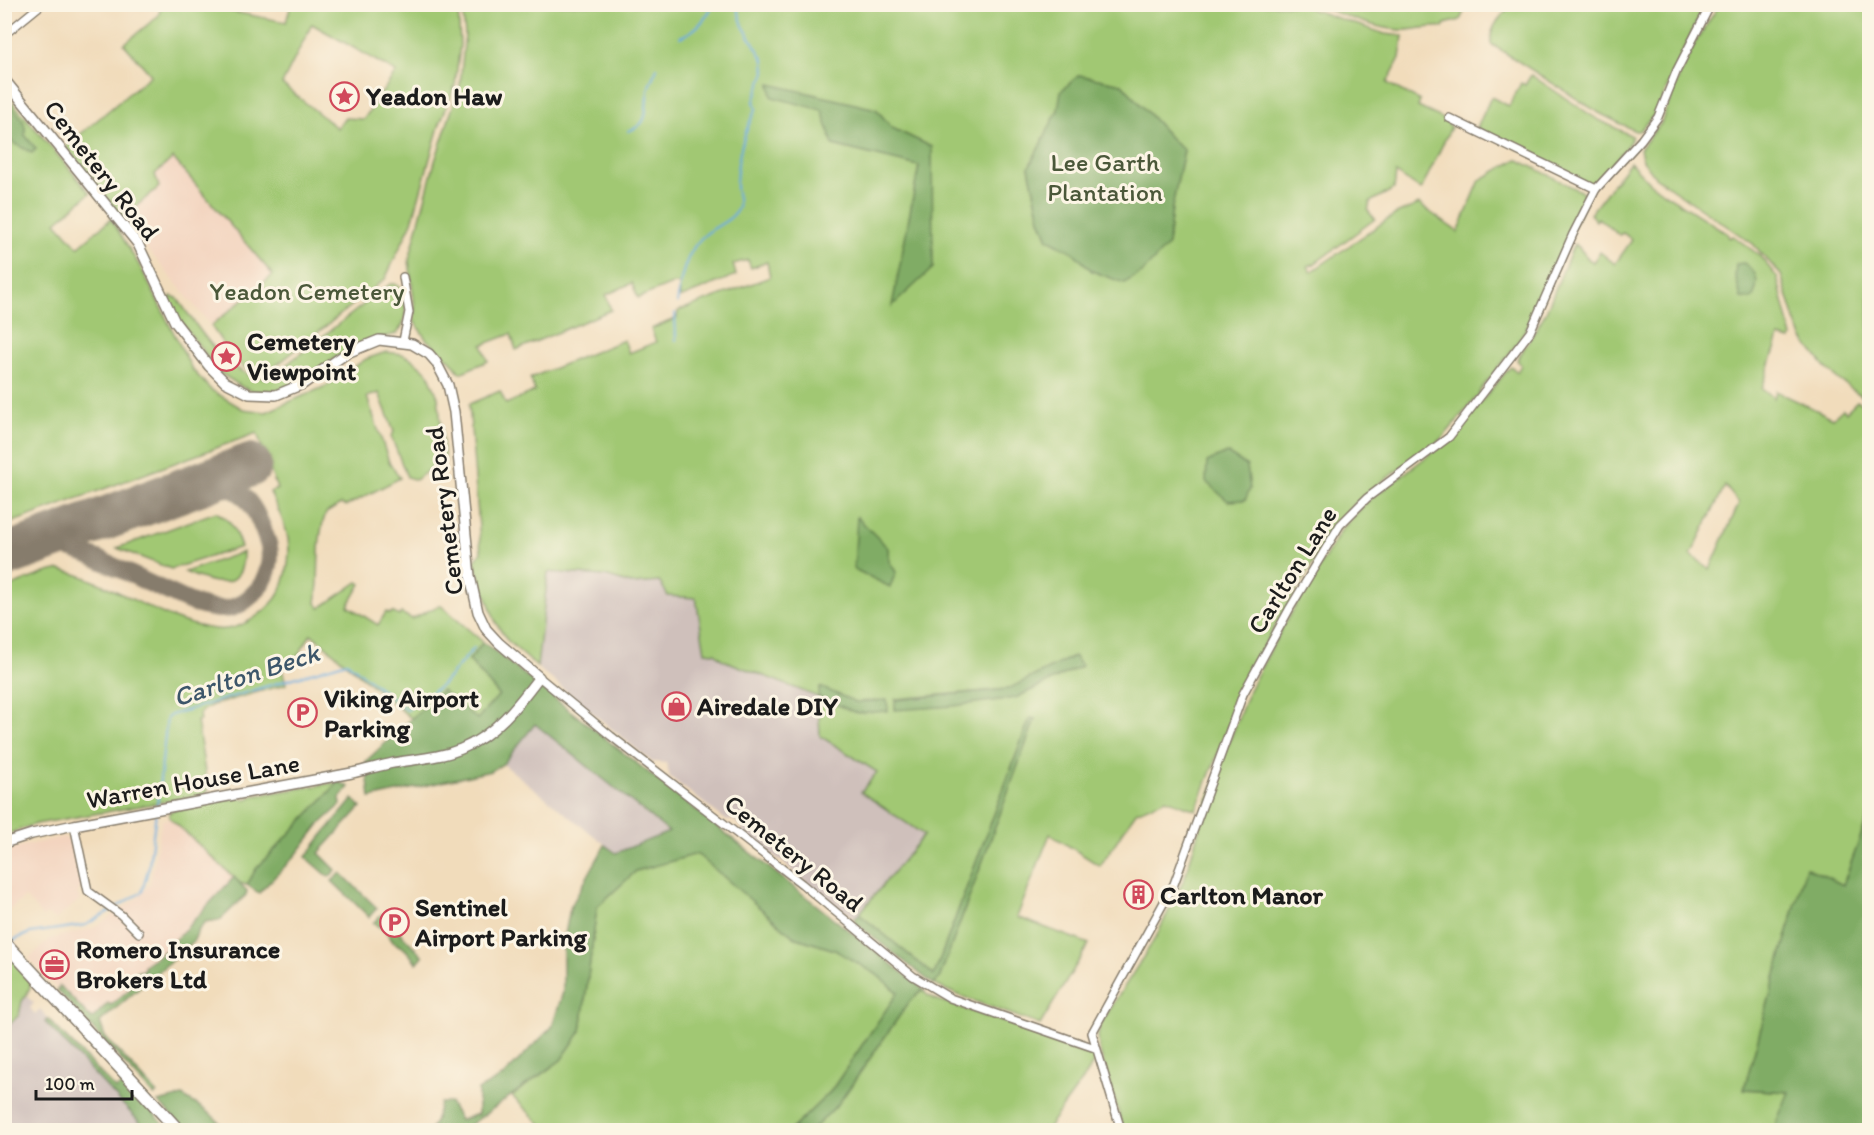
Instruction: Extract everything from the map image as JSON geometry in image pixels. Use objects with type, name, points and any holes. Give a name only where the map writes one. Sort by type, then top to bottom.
[{"type":"highway","points":[[4,942],[178,1131]]},
{"type":"street","points":[[4,35],[42,4]]},
{"type":"street","name":"Carlton Lane","points":[[1121,1131],[1092,1033],[1174,884],[1243,694],[1280,625],[1340,525],[1367,498],[1449,436],[1530,332],[1573,234],[1596,189],[1641,140],[1658,117],[1677,70],[1711,4]]},
{"type":"street","name":"Cemetery Road","points":[[4,79],[138,244],[176,322],[209,366],[225,382],[249,394],[276,395],[303,384],[347,353],[379,340],[403,342],[416,346],[429,354],[448,385],[454,412],[471,584],[478,612],[486,629],[499,643],[611,736],[802,884],[913,976],[950,998],[1095,1047]]},
{"type":"street","points":[[1449,118],[1596,189]]},
{"type":"street","points":[[403,277],[409,312],[403,342]]},
{"type":"street","name":"Warren House Lane","points":[[4,843],[74,825],[452,752],[483,737],[501,722],[539,677]]},
{"type":"street","points":[[74,825],[88,891],[121,915],[139,933]]},
{"type":"shaded area","points":[[174,158],[273,275],[211,326],[122,218],[159,187],[155,174]]},
{"type":"shaded area","points":[[548,572],[605,576],[631,584],[661,582],[668,596],[696,598],[715,653],[723,660],[818,697],[820,736],[877,772],[862,792],[924,836],[855,918],[847,912],[842,913],[782,862],[743,833],[742,827],[733,820],[727,821],[670,777],[666,763],[652,762],[537,667]]},
{"type":"shaded area","points":[[535,724],[669,833],[616,853],[503,764]]},
{"type":"shaded area","points":[[170,818],[240,883],[92,1029],[29,958],[50,939],[94,928],[139,897],[150,883],[162,820]]},
{"type":"shaded area","points":[[63,837],[70,841],[82,885],[77,894],[81,899],[56,919],[46,914],[43,917],[25,897],[5,914],[5,850]]},
{"type":"shaded area","points":[[26,996],[34,1003],[30,1008],[35,1014],[40,1009],[155,1130],[5,1130],[5,1029],[19,1015],[22,1001]]},
{"type":"green space","points":[[1700,4],[1702,10],[1656,113],[1639,131],[1599,113],[1491,44],[1494,28],[1511,5]]},
{"type":"green space","name":"Yeadon Cemetery","points":[[162,5],[197,5],[286,22],[291,5],[458,5],[460,45],[455,85],[439,126],[412,222],[385,279],[268,372],[250,371],[242,366],[228,351],[211,326],[273,275],[173,158],[155,174],[159,187],[122,218],[65,147],[151,75],[124,44],[158,16]],"holes":[[[312,24],[396,72],[364,119],[345,118],[337,128],[282,84]]]},
{"type":"green space","points":[[462,5],[1299,5],[1385,34],[1403,36],[1400,58],[1387,83],[1420,101],[1418,107],[1446,120],[1451,127],[1421,190],[1396,173],[1394,189],[1370,202],[1368,211],[1375,219],[1314,264],[1308,266],[1311,272],[1394,215],[1419,204],[1458,232],[1480,180],[1517,159],[1586,194],[1586,199],[1528,325],[1480,393],[1441,440],[1374,487],[1353,505],[1335,526],[1264,645],[1242,690],[1196,810],[1166,799],[1136,812],[1100,866],[1050,834],[1017,917],[1089,944],[1040,1025],[933,984],[939,979],[1035,719],[1030,718],[934,975],[859,914],[924,835],[861,792],[877,772],[820,736],[818,697],[723,660],[715,653],[705,652],[696,598],[668,596],[660,582],[631,584],[605,576],[548,572],[537,667],[507,640],[496,623],[474,562],[481,553],[469,404],[500,391],[506,404],[535,391],[530,378],[624,340],[629,353],[656,342],[651,329],[677,318],[678,311],[770,277],[767,262],[751,268],[748,260],[733,264],[736,275],[680,298],[679,284],[672,284],[638,298],[632,283],[606,295],[611,310],[516,350],[511,334],[482,345],[488,361],[460,373],[451,361],[426,339],[414,321],[415,309],[409,260],[435,161],[460,85],[465,34]],"holes":[[[1122,84],[1184,151],[1172,207],[1168,245],[1092,271],[1073,252],[1048,239],[1040,219],[1029,167],[1058,110]],[[876,109],[892,128],[932,147],[893,305],[919,166],[833,145],[823,110]],[[1082,666],[1015,698],[895,699],[1008,689]]]},
{"type":"green space","points":[[1315,5],[1467,5],[1460,20],[1445,24],[1443,27],[1406,30],[1368,24]]},
{"type":"green space","points":[[1719,5],[1869,5],[1869,401],[1825,367],[1803,339],[1781,275],[1753,244],[1655,177],[1643,161],[1640,149],[1661,123],[1695,43]]},
{"type":"green space","name":"Lee Garth Plantation","points":[[1079,75],[1122,84],[1184,150],[1172,207],[1168,245],[1142,273],[1124,283],[1092,271],[1073,252],[1048,239],[1040,219],[1029,167],[1058,110],[1061,91]]},
{"type":"green space","points":[[1531,75],[1597,119],[1632,136],[1613,164],[1591,185],[1477,128],[1491,97],[1509,106],[1521,83],[1525,85]]},
{"type":"green space","points":[[770,84],[876,109],[892,128],[932,147],[933,268],[892,306],[919,166],[833,145],[822,110],[772,97]]},
{"type":"green space","points":[[4,92],[90,193],[56,222],[78,247],[111,219],[141,268],[192,369],[211,390],[243,409],[266,412],[326,386],[366,359],[386,352],[402,354],[412,359],[428,373],[438,397],[445,462],[433,471],[431,468],[416,480],[407,477],[391,436],[394,432],[379,393],[367,397],[389,462],[400,478],[346,506],[341,504],[326,513],[320,535],[316,603],[320,608],[358,582],[361,584],[348,606],[378,625],[386,612],[399,616],[401,613],[412,619],[440,605],[483,642],[469,660],[499,695],[477,720],[442,691],[412,719],[311,634],[299,654],[282,669],[286,684],[212,705],[199,715],[200,720],[197,721],[208,791],[204,795],[36,824],[5,835],[5,589],[42,574],[61,570],[99,583],[176,619],[215,629],[231,628],[253,619],[276,598],[284,582],[289,547],[285,527],[270,492],[277,489],[257,433],[5,525]]},
{"type":"green space","points":[[4,99],[22,120],[25,135],[36,149],[32,153],[5,138]]},
{"type":"green space","points":[[1630,162],[1649,182],[1665,194],[1727,233],[1729,238],[1733,236],[1759,255],[1777,277],[1792,337],[1791,340],[1779,337],[1762,388],[1774,398],[1776,391],[1833,418],[1843,409],[1846,412],[1857,401],[1869,407],[1869,814],[1843,885],[1806,867],[1744,1089],[1790,1092],[1773,1130],[1124,1130],[1099,1049],[1100,1025],[1156,937],[1185,877],[1209,796],[1249,690],[1284,625],[1342,529],[1367,502],[1451,438],[1511,366],[1517,372],[1521,365],[1517,360],[1545,314],[1574,244],[1593,262],[1600,252],[1615,264],[1632,240],[1623,233],[1619,235],[1598,218],[1596,221],[1590,214]],"holes":[[[1725,486],[1739,503],[1710,569],[1691,555]]]},
{"type":"green space","points":[[1744,263],[1755,274],[1757,281],[1754,296],[1749,299],[1741,298],[1735,274],[1736,264]]},
{"type":"green space","points":[[390,284],[403,289],[405,301],[405,318],[396,334],[357,344],[303,379],[275,391],[253,391],[220,373],[177,317],[169,300],[171,296],[177,298],[205,337],[228,362],[254,377],[269,378]]},
{"type":"green space","points":[[1227,453],[1247,466],[1250,489],[1245,500],[1228,501],[1206,482],[1207,462]]},
{"type":"green space","points":[[216,512],[232,526],[241,547],[171,569],[117,548]]},
{"type":"green space","points":[[857,517],[888,548],[889,561],[896,572],[890,587],[854,569]]},
{"type":"green space","points":[[243,552],[242,566],[238,575],[232,580],[215,582],[185,572]]},
{"type":"green space","points":[[483,642],[923,989],[909,1002],[839,1103],[812,1130],[791,1130],[831,1091],[898,992],[876,974],[835,950],[794,937],[697,854],[636,871],[597,907],[581,1031],[561,1060],[463,1130],[430,1130],[435,1122],[440,1103],[450,1103],[460,1120],[478,1114],[478,1090],[502,1077],[552,1027],[563,992],[563,945],[570,908],[605,845],[616,853],[669,832],[535,724],[503,764],[491,771],[370,798],[366,761],[442,690],[477,719],[499,695],[469,660]]},
{"type":"green space","points":[[1074,656],[1082,666],[1015,698],[895,710],[895,700],[1008,689]]},
{"type":"green space","points":[[820,687],[856,702],[887,700],[888,711],[857,713],[818,697]]},
{"type":"green space","points":[[1030,718],[1035,719],[939,979],[933,984],[855,923],[855,918],[859,914],[934,975]]},
{"type":"green space","points":[[339,782],[256,869],[247,885],[240,883],[170,818],[169,814],[170,811],[237,797],[247,799],[252,796]]},
{"type":"green space","points":[[339,782],[349,787],[340,798],[341,805],[320,824],[296,855],[259,893],[247,885],[256,869]]},
{"type":"green space","points":[[353,799],[361,807],[319,853],[336,870],[329,877],[306,857]]},
{"type":"green space","points":[[1869,814],[1869,1130],[1773,1130],[1789,1092],[1744,1089],[1806,867],[1843,885]]},
{"type":"green space","points":[[697,854],[794,937],[835,950],[876,974],[898,993],[831,1091],[791,1130],[547,1130],[512,1096],[561,1060],[581,1031],[597,907],[636,871]]},
{"type":"green space","points":[[341,873],[377,908],[369,917],[332,881]]},
{"type":"green space","points":[[234,877],[247,891],[246,895],[220,920],[205,922],[193,942],[100,1022],[105,1037],[157,1093],[154,1096],[57,990],[60,986],[92,1019],[108,1003],[111,1005],[131,988],[129,980],[137,971],[142,971],[144,965],[166,950]]},
{"type":"green space","points":[[382,914],[423,956],[417,963],[405,949],[393,942],[385,930],[373,923]]},
{"type":"green space","points":[[5,951],[29,976],[30,987],[22,1001],[19,1015],[5,1029]]},
{"type":"green space","points":[[923,989],[927,995],[935,999],[1042,1035],[1068,1048],[1096,1057],[1087,1074],[1046,1130],[812,1130],[839,1103],[909,1002]]},
{"type":"green space","points":[[48,1019],[116,1089],[125,1082],[169,1130],[147,1130],[45,1022]]},
{"type":"green space","points":[[182,1096],[211,1115],[226,1130],[186,1130],[158,1102]]},
{"type":"waterway","points":[[680,37],[691,32],[700,24],[713,4]]},
{"type":"waterway","points":[[677,303],[685,265],[694,247],[707,233],[733,215],[738,207],[736,187],[740,154],[756,109],[754,101],[765,72],[764,60],[743,26],[736,4]]},
{"type":"waterway","points":[[628,131],[643,120],[649,88],[657,68]]},
{"type":"waterway","points":[[675,313],[676,340]]},
{"type":"waterway","name":"Carlton Beck","points":[[157,806],[167,718],[171,715],[347,662],[407,710],[442,685],[474,648]]},
{"type":"waterway","name":"Carlton Beck","points":[[9,942],[30,933],[86,925],[142,892],[149,866],[156,812]]},
{"type":"taxiway","points":[[18,551],[45,546],[66,547],[96,558],[193,603],[217,609],[240,605],[259,588],[268,571],[270,552],[261,524],[248,501],[231,489],[219,486],[187,488]]},
{"type":"runway","points":[[4,556],[250,465]]},
{"type":"place","name":"Yeadon Haw","points":[[345,96]]},
{"type":"place","name":"Cemetery Viewpoint","points":[[226,356]]},
{"type":"place","name":"Airedale DIY","points":[[676,706]]},
{"type":"place","name":"Viking Airport Parking","points":[[303,713]]},
{"type":"place","name":"Carlton Manor","points":[[1139,895]]},
{"type":"place","name":"Sentinel Airport Parking","points":[[394,922]]},
{"type":"place","name":"Romero Insurance Brokers Ltd","points":[[55,964]]}]
